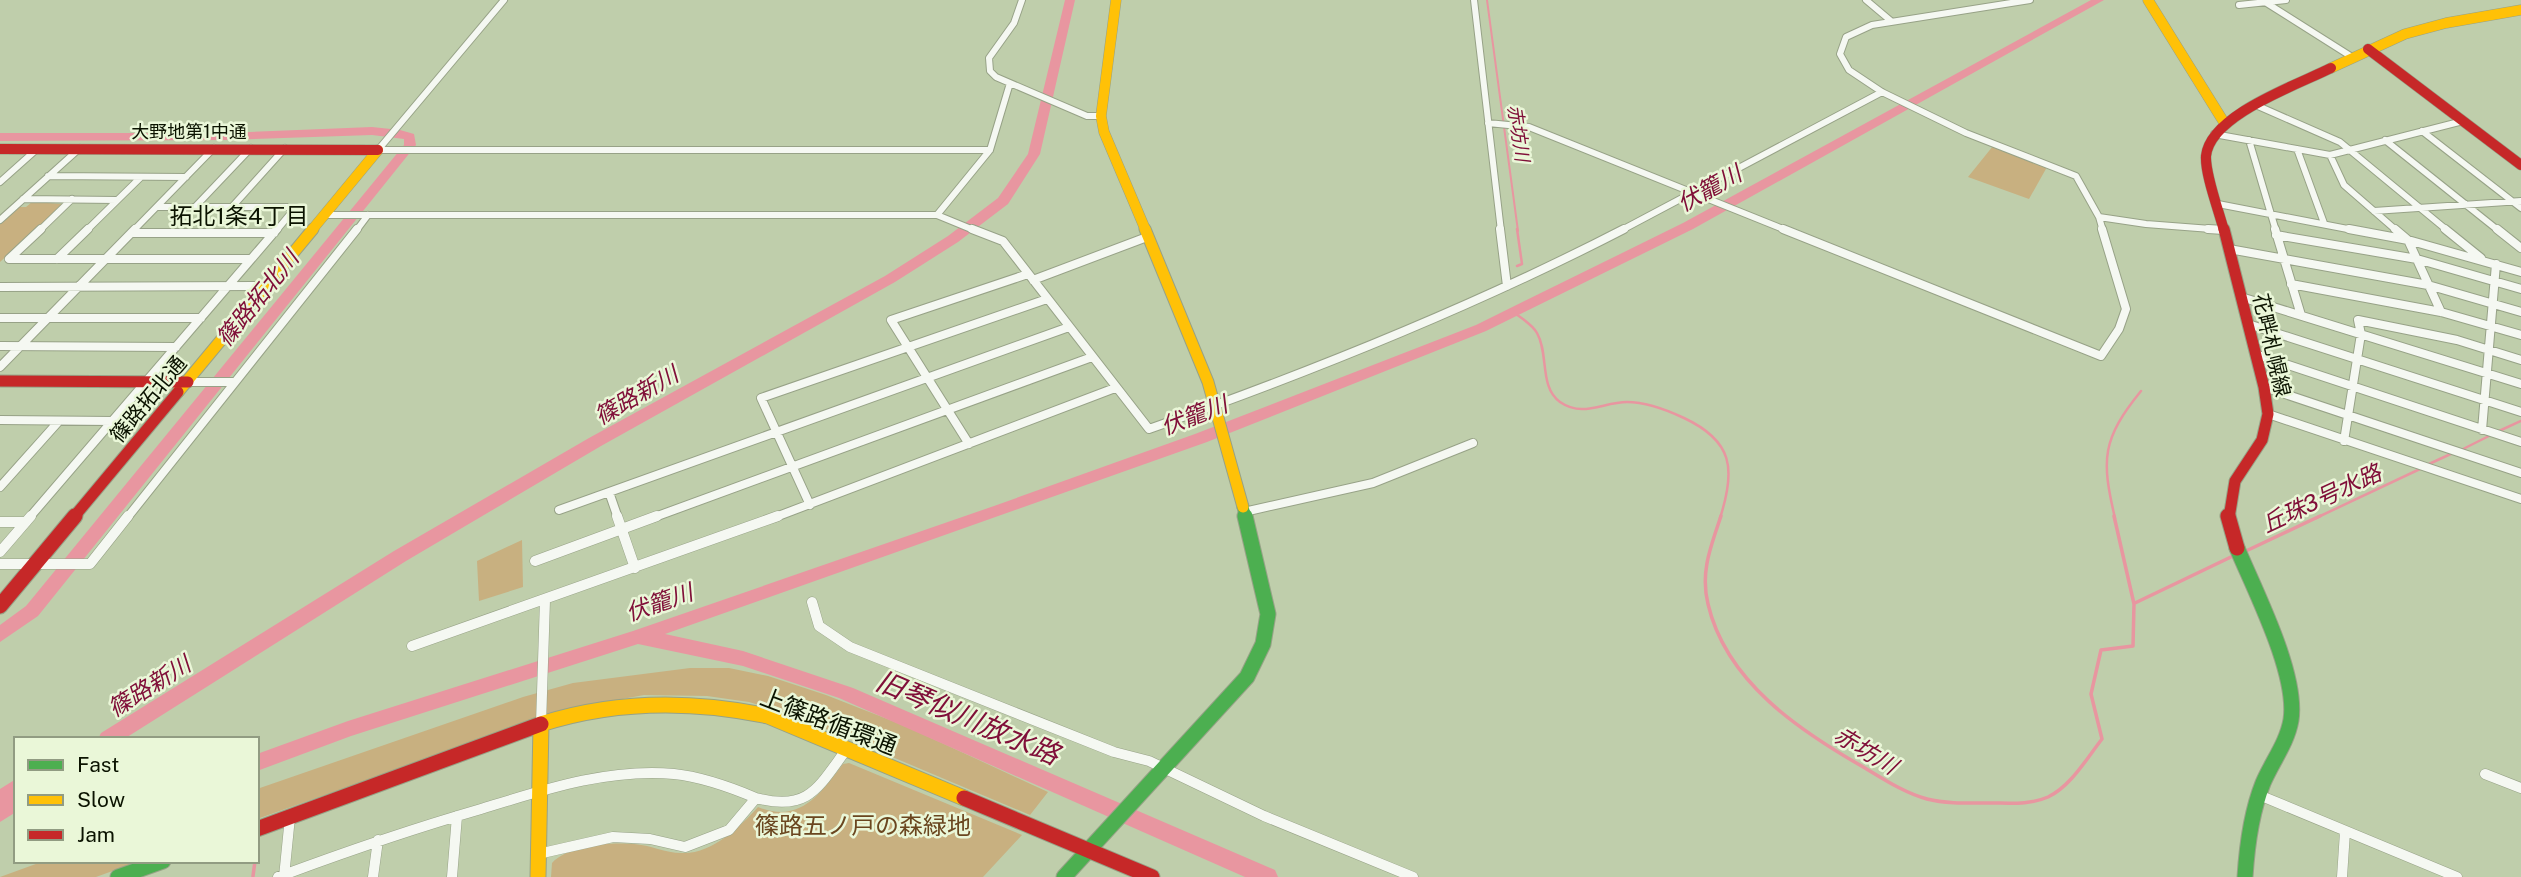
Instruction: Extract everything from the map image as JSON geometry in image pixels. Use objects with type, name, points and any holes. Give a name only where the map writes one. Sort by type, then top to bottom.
[{"type":"street","points":[[378,150],[504,0]]},
{"type":"street","points":[[1022,0],[1013,24],[988,56],[986,65],[996,77],[1084,114],[1101,116]]},
{"type":"street","points":[[1064,877],[1247,677],[1263,644],[1268,614],[1215,406],[1187,327],[1107,144],[1101,116],[1116,0]]},
{"type":"street","points":[[1474,0],[1507,286]]},
{"type":"street","points":[[1866,0],[1891,21]]},
{"type":"street","points":[[1488,123],[1529,127],[2101,356],[2119,329],[2126,309],[2099,216],[2076,176],[1924,114],[1849,70],[1840,54],[1846,37],[1852,32],[1891,21],[2030,0]]},
{"type":"street","points":[[2148,0],[2225,124]]},
{"type":"street","points":[[2239,5],[2286,0]]},
{"type":"street","points":[[2265,2],[2352,57]]},
{"type":"street","points":[[2214,134],[2225,124],[2368,49],[2426,28],[2521,10]]},
{"type":"street","points":[[2368,49],[2521,165]]},
{"type":"street","points":[[937,215],[990,149],[1014,84]]},
{"type":"street","points":[[326,215],[937,215],[1000,240],[1149,429],[1312,369],[1507,286],[1695,194],[1840,112],[1886,94]]},
{"type":"street","points":[[2258,106],[2340,142],[2483,260]]},
{"type":"street","points":[[2214,134],[2330,155],[2463,121]]},
{"type":"street","points":[[2422,131],[2517,202],[2521,208]]},
{"type":"street","name":"花畔札幌線","points":[[2214,134],[2207,149],[2206,160],[2264,387],[2268,415],[2262,440],[2231,492],[2228,515],[2244,567],[2286,674],[2292,711],[2283,747],[2259,795],[2248,829],[2245,877]]},
{"type":"street","points":[[2249,140],[2301,315]]},
{"type":"street","points":[[2385,140],[2521,248]]},
{"type":"street","points":[[0,220],[80,148]]},
{"type":"street","points":[[0,367],[214,148]]},
{"type":"street","points":[[195,207],[251,148]]},
{"type":"street","points":[[232,207],[285,148]]},
{"type":"street","name":"大野地第1中通","points":[[0,149],[378,150]]},
{"type":"street","points":[[0,182],[37,149]]},
{"type":"street","points":[[378,150],[990,149]]},
{"type":"street","points":[[2297,149],[2324,223]]},
{"type":"street","name":"篠路拓北通","points":[[1,604],[378,150]]},
{"type":"street","points":[[2330,155],[2344,186],[2408,240],[2441,312]]},
{"type":"street","points":[[48,176],[186,177]]},
{"type":"street","points":[[57,259],[141,177]]},
{"type":"street","points":[[23,199],[117,200]]},
{"type":"street","points":[[72,199],[9,259],[251,259]]},
{"type":"street","points":[[2374,211],[2517,202]]},
{"type":"street","points":[[2217,204],[2408,240],[2521,272]]},
{"type":"street","points":[[0,552],[296,207],[157,207]]},
{"type":"street","points":[[0,564],[90,564],[365,215]]},
{"type":"street","points":[[2099,216],[2146,224],[2224,230]]},
{"type":"street","points":[[132,233],[274,233]]},
{"type":"street","points":[[2276,235],[2417,259],[2521,289]]},
{"type":"street","points":[[969,444],[891,320],[1031,277],[1147,237]]},
{"type":"street","points":[[2229,248],[2428,285],[2521,312]]},
{"type":"street","points":[[2486,431],[2496,264]]},
{"type":"street","points":[[2291,284],[2441,312],[2521,335]]},
{"type":"street","points":[[0,287],[267,286]]},
{"type":"street","points":[[2241,297],[2521,384]]},
{"type":"street","points":[[810,505],[761,398],[1047,299]]},
{"type":"street","points":[[0,318],[201,318]]},
{"type":"street","points":[[2344,441],[2361,334],[2358,320],[2457,340],[2521,360]]},
{"type":"street","points":[[2248,324],[2521,412]]},
{"type":"street","points":[[559,510],[1069,327]]},
{"type":"street","points":[[0,346],[176,348]]},
{"type":"street","points":[[2255,354],[2521,442]]},
{"type":"street","points":[[535,561],[1091,357]]},
{"type":"street","points":[[0,381],[232,382]]},
{"type":"street","points":[[2264,387],[2521,473]]},
{"type":"street","points":[[412,646],[810,505],[1115,388]]},
{"type":"street","points":[[2268,415],[2521,499]]},
{"type":"street","points":[[0,487],[59,421]]},
{"type":"street","points":[[1,422],[113,421]]},
{"type":"street","points":[[1244,512],[1357,488],[1473,443]]},
{"type":"street","points":[[609,492],[635,568]]},
{"type":"street","points":[[0,522],[26,522]]},
{"type":"street","points":[[538,877],[545,600]]},
{"type":"street","points":[[812,603],[819,626],[850,647],[1114,752],[1149,761],[1264,816],[1413,877]]},
{"type":"street","name":"上篠路循環通","points":[[259,828],[375,783],[541,724],[600,709],[643,702],[693,702],[768,716],[1153,877]]},
{"type":"street","points":[[290,817],[282,876],[377,840],[540,791],[588,779],[628,773],[674,774],[712,780],[780,806],[810,797],[846,750]]},
{"type":"street","points":[[2485,774],[2521,788]]},
{"type":"street","points":[[2259,795],[2457,877]]},
{"type":"street","points":[[538,854],[613,837],[650,839],[685,847],[729,830],[756,798]]},
{"type":"street","points":[[452,877],[457,816]]},
{"type":"street","points":[[2342,877],[2345,832]]},
{"type":"street","points":[[373,877],[377,840]]},
{"type":"street","points":[[118,877],[157,863]]},
{"type":"green space","points":[[1993,146],[2047,167],[2029,199],[1968,177]]},
{"type":"green space","points":[[32,202],[63,204],[0,262],[0,224],[18,207],[26,207]]},
{"type":"green space","points":[[522,540],[523,587],[479,601],[477,561]]},
{"type":"green space","points":[[690,668],[729,668],[768,676],[905,726],[1048,792],[1030,815],[795,716],[749,702],[707,696],[644,695],[568,709],[259,818],[259,788],[523,697],[573,683]]},
{"type":"green space","name":"篠路五ノ戸の森緑地","points":[[849,763],[1022,835],[983,877],[551,877],[552,863],[559,857],[590,846],[634,844],[681,853],[714,845],[734,831],[758,807],[786,812],[808,803],[843,764]]},
{"type":"green space","points":[[38,863],[134,863],[96,877],[0,877]]},
{"type":"shaded area","points":[[14,780],[14,813],[0,822],[0,789]]},
{"type":"waterway","name":"篠路新川","points":[[111,737],[400,556],[595,442],[890,279],[953,239],[1003,201],[1034,154],[1070,0]]},
{"type":"waterway","name":"赤坊川","points":[[1487,0],[1518,231]]},
{"type":"waterway","name":"伏籠川","points":[[259,762],[348,729],[636,637],[1000,510],[1201,438],[1481,328],[1688,226],[2099,0]]},
{"type":"waterway","name":"篠路拓北川","points":[[0,137],[225,137],[372,131],[400,133],[410,137],[410,145],[32,611],[0,635]]},
{"type":"waterway","name":"赤坊川","points":[[1517,229],[1522,264],[1517,266]]},
{"type":"waterway","name":"赤坊川","points":[[1513,312],[1537,333],[1541,341],[1549,388],[1553,396],[1568,407],[1585,409],[1634,402],[1664,409],[1713,436],[1721,447],[1729,471],[1720,518]]},
{"type":"waterway","name":"赤坊川","points":[[2115,518],[2108,480],[2108,450],[2119,423],[2141,391]]},
{"type":"waterway","name":"丘珠3号水路","points":[[2499,431],[2521,421]]},
{"type":"waterway","name":"丘珠3号水路","points":[[2461,450],[2493,434]]},
{"type":"waterway","name":"丘珠3号水路","points":[[2429,464],[2455,452]]},
{"type":"waterway","name":"丘珠3号水路","points":[[2316,518],[2420,469]]},
{"type":"waterway","name":"赤坊川","points":[[1721,516],[1710,549],[1706,592],[1717,632],[1748,680],[1769,701],[1816,738],[1888,782],[1927,799],[1966,803],[2027,802],[2048,797],[2064,786],[2078,771],[2102,739],[2091,694],[2101,650],[2133,646],[2134,604],[2114,516]]},
{"type":"waterway","name":"丘珠3号水路","points":[[2246,551],[2320,516]]},
{"type":"waterway","name":"丘珠3号水路","points":[[2135,603],[2233,556]]},
{"type":"waterway","name":"旧琴似川放水路","points":[[639,637],[743,659],[846,693],[1268,877]]},
{"type":"waterway","points":[[253,876],[255,863]]},
{"type":"traffic: fast","points":[[1064,877],[1247,677],[1263,644],[1268,614],[1243,507]]},
{"type":"traffic: fast","points":[[2237,548],[2279,650],[2292,709],[2289,729],[2263,784],[2255,808],[2248,841],[2245,877]]},
{"type":"traffic: fast","points":[[118,877],[157,863]]},
{"type":"traffic: slow","points":[[1116,0],[1101,116],[1104,132],[1187,326],[1208,382],[1243,507]]},
{"type":"traffic: slow","points":[[2148,0],[2225,124]]},
{"type":"traffic: slow","points":[[2331,68],[2405,34],[2446,23],[2521,10]]},
{"type":"traffic: slow","points":[[178,392],[378,150]]},
{"type":"traffic: slow","points":[[538,877],[541,724],[569,715],[626,705],[683,703],[740,710],[768,716],[964,798]]},
{"type":"traffic: jam","points":[[2368,49],[2521,165]]},
{"type":"traffic: jam","points":[[2237,548],[2228,515],[2235,481],[2262,440],[2268,414],[2264,387],[2206,160],[2207,153],[2215,134],[2237,116],[2331,68]]},
{"type":"traffic: jam","points":[[0,149],[378,150]]},
{"type":"traffic: jam","points":[[0,381],[188,382]]},
{"type":"traffic: jam","points":[[0,606],[178,392]]},
{"type":"traffic: jam","points":[[259,828],[541,724]]},
{"type":"traffic: jam","points":[[964,798],[1152,877]]},
{"type":"district","name":"拓北1条4丁目","points":[[239,215]]}]
